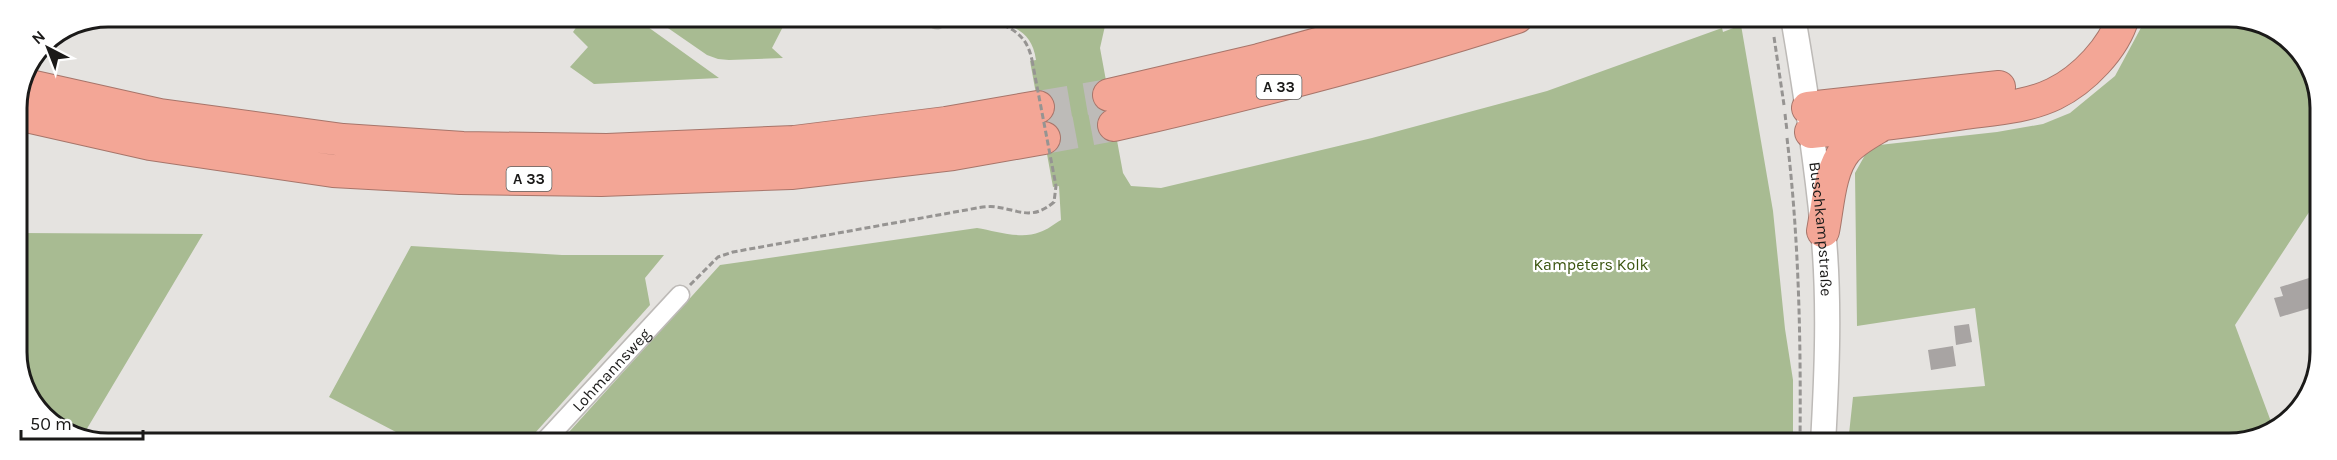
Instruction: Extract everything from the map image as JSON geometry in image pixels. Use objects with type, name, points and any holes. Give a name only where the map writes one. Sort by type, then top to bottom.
[{"type":"highway","name":"A 33","points":[[1109,94],[1259,60],[1379,27]]},
{"type":"highway","name":"A 33","points":[[1114,125],[1270,89],[1485,27]]},
{"type":"highway","points":[[1809,120],[2016,86],[2052,72],[2073,57],[2092,36],[2096,27]]},
{"type":"highway","points":[[1809,120],[1881,126],[2031,103],[2056,93],[2084,74],[2105,51],[2118,27]]},
{"type":"highway","name":"A 33","points":[[31,86],[160,115],[343,140],[463,148],[607,150],[794,142],[946,123],[1038,107]]},
{"type":"highway","name":"A 33","points":[[27,116],[150,144],[333,171],[472,178],[601,180],[791,173],[953,154],[1044,138]]},
{"type":"highway","points":[[1823,231],[1837,167],[1846,151],[1863,136],[1881,126]]},
{"type":"main road","name":"Buschkampstraße","points":[[1795,27],[1823,231],[1826,293],[1823,433]]},
{"type":"street","name":"Lohmannsweg","points":[[552,433],[680,295]]},
{"type":"path","points":[[680,295],[718,257],[733,252],[977,208],[997,207],[1023,214],[1033,213],[1042,211],[1054,202],[1056,186],[1029,47],[1022,35],[1006,27]]},
{"type":"path","points":[[1774,32],[1794,195],[1799,290],[1800,433]]},
{"type":"green space","points":[[576,27],[648,27],[719,78],[594,84],[570,67],[588,47],[573,32]]},
{"type":"green space","points":[[666,27],[783,27],[772,48],[783,58],[729,60],[707,55]]},
{"type":"green space","name":"Kampeters Kolk","points":[[1014,27],[1105,27],[1100,48],[1123,173],[1131,186],[1161,188],[1372,138],[1547,91],[1722,28],[1723,32],[1741,27],[1773,211],[1785,329],[1793,380],[1793,433],[568,433],[720,265],[977,228],[1008,234],[1033,234],[1061,220],[1059,186],[1053,187],[1030,61],[1036,60],[1034,51],[1027,37]]},
{"type":"green space","points":[[2141,27],[2229,27],[2250,30],[2274,41],[2290,55],[2306,82],[2310,108],[2310,211],[2235,325],[2271,421],[2260,427],[2229,433],[1849,433],[1853,397],[1985,386],[1975,308],[1857,326],[1855,173],[1870,146],[1997,132],[2043,124],[2070,113],[2115,76]]},
{"type":"green space","points":[[27,233],[203,234],[86,430],[72,425],[59,416],[35,388],[29,368]]},
{"type":"green space","points":[[411,246],[562,255],[664,255],[645,278],[650,305],[535,433],[398,433],[329,397]]},
{"type":"building","points":[[2309,278],[2310,308],[2280,317],[2274,298],[2283,296],[2280,287]]},
{"type":"building","points":[[1969,324],[1972,342],[1956,345],[1954,326]]},
{"type":"building","points":[[1953,346],[1956,366],[1931,370],[1928,350]]},
{"type":"tunnel","points":[[1038,107],[1109,95]]},
{"type":"tunnel","points":[[1044,138],[1114,125]]}]
